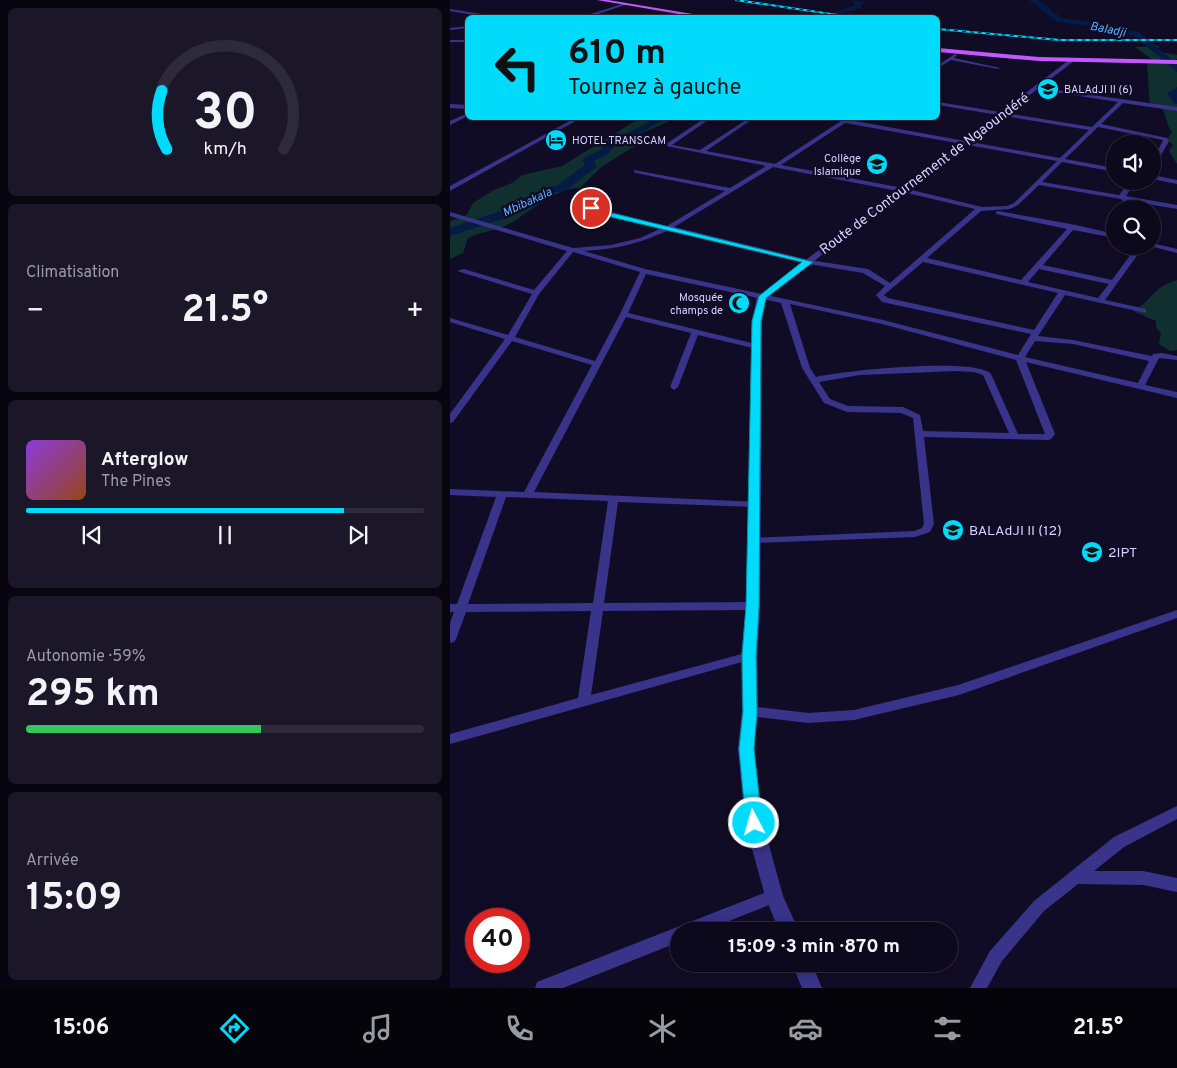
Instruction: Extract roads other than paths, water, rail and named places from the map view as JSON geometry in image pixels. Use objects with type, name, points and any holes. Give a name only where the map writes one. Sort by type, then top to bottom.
[{"type":"main road","points":[[599,0],[696,15]]},
{"type":"main road","points":[[940,50],[1071,61],[1177,62]]},
{"type":"street","points":[[590,15],[626,4]]},
{"type":"street","points":[[450,10],[482,15]]},
{"type":"street","points":[[450,29],[465,27]]},
{"type":"street","points":[[450,41],[465,41]]},
{"type":"street","points":[[940,66],[958,53]]},
{"type":"street","points":[[950,58],[998,68]]},
{"type":"street","name":"Route de Contournement de Ngaoundéré","points":[[762,297],[1071,61]]},
{"type":"street","points":[[1036,88],[1177,108]]},
{"type":"street","points":[[1122,101],[1016,204],[1008,208],[978,209],[890,286],[880,297],[885,300],[1034,336],[1154,359]]},
{"type":"street","points":[[940,103],[1142,135]]},
{"type":"street","points":[[450,106],[465,107]]},
{"type":"street","points":[[450,123],[465,116]]},
{"type":"street","points":[[450,189],[574,120]]},
{"type":"street","points":[[668,145],[705,120]]},
{"type":"street","points":[[702,151],[749,120]]},
{"type":"street","points":[[450,420],[510,338],[536,293],[571,250],[629,244],[668,228],[845,120]]},
{"type":"street","points":[[852,120],[1106,168]]},
{"type":"street","points":[[1161,138],[1166,141],[1161,150]]},
{"type":"street","points":[[649,142],[903,190],[978,209],[1106,234]]},
{"type":"street","points":[[636,171],[730,190]]},
{"type":"street","points":[[1161,179],[1177,182]]},
{"type":"street","points":[[1036,183],[1122,196],[1177,208]]},
{"type":"street","points":[[1122,196],[1126,190]]},
{"type":"street","points":[[1122,196],[1125,200]]},
{"type":"street","points":[[609,198],[590,209],[809,262],[864,271],[890,286]]},
{"type":"street","points":[[450,214],[644,271],[883,322],[1020,358],[1177,395]]},
{"type":"street","points":[[1023,283],[1072,227],[1106,226]]},
{"type":"street","points":[[1161,247],[1177,251]]},
{"type":"street","points":[[1101,300],[1134,255]]},
{"type":"street","points":[[921,259],[1144,311]]},
{"type":"street","points":[[1038,266],[1115,282]]},
{"type":"street","points":[[461,271],[536,293]]},
{"type":"street","points":[[526,496],[624,314],[644,271]]},
{"type":"street","points":[[1020,358],[1064,292]]},
{"type":"street","points":[[762,297],[757,321],[753,606],[749,656],[750,712],[746,749],[754,823],[774,896],[785,922]]},
{"type":"street","points":[[753,540],[915,534],[926,530],[929,524],[917,417],[912,413],[847,409],[827,401],[806,368],[785,302]]},
{"type":"street","points":[[624,314],[757,347]]},
{"type":"street","points":[[450,320],[597,364]]},
{"type":"street","points":[[674,387],[695,333]]},
{"type":"street","points":[[1140,387],[1154,359],[1162,355],[1177,358]]},
{"type":"street","points":[[919,434],[1044,439],[1050,434],[1020,358]]},
{"type":"street","points":[[814,380],[850,372],[880,370],[907,371],[950,367],[984,372],[987,374],[1015,438]]},
{"type":"street","points":[[450,492],[755,504]]},
{"type":"street","points":[[450,639],[456,608],[502,495]]},
{"type":"street","points":[[584,703],[613,499]]},
{"type":"street","points":[[456,608],[753,606]]},
{"type":"street","points":[[750,712],[808,718],[854,715],[959,690],[1177,614]]},
{"type":"street","points":[[450,739],[749,656]]},
{"type":"street","points":[[978,988],[996,956],[1039,906],[1119,842],[1177,812]]},
{"type":"street","points":[[1075,877],[1143,878],[1177,885]]},
{"type":"street","points":[[709,922],[774,896]]},
{"type":"street","points":[[544,988],[670,938]]},
{"type":"street","points":[[805,972],[812,988]]},
{"type":"waterway","name":"Mbibakala","points":[[830,15],[858,6],[860,2],[856,0]]},
{"type":"waterway","name":"Baladji","points":[[1033,0],[1048,9],[1051,14],[1060,20],[1089,24],[1101,30],[1136,34],[1177,69]]},
{"type":"waterway","name":"Baladji","points":[[1177,90],[1172,93],[1177,101]]},
{"type":"waterway","name":"Mbibakala","points":[[450,232],[508,213],[513,207],[536,199],[546,191],[562,188],[591,166],[588,160],[604,152],[613,142],[634,138],[631,135],[634,132],[659,120]]},
{"type":"railway","points":[[736,0],[838,15]]},
{"type":"railway","points":[[940,29],[1060,40],[1177,40]]},
{"type":"place","name":"BALAdJI II (6)","points":[[1048,89]]},
{"type":"place","name":"HOTEL TRANSCAM","points":[[556,140]]},
{"type":"place","name":"Collège Islamique","points":[[877,164]]},
{"type":"place","name":"Mosquée champs de","points":[[739,303]]},
{"type":"place","name":"BALAdJI II (12)","points":[[953,530]]},
{"type":"place","name":"2IPT","points":[[1092,552]]}]
